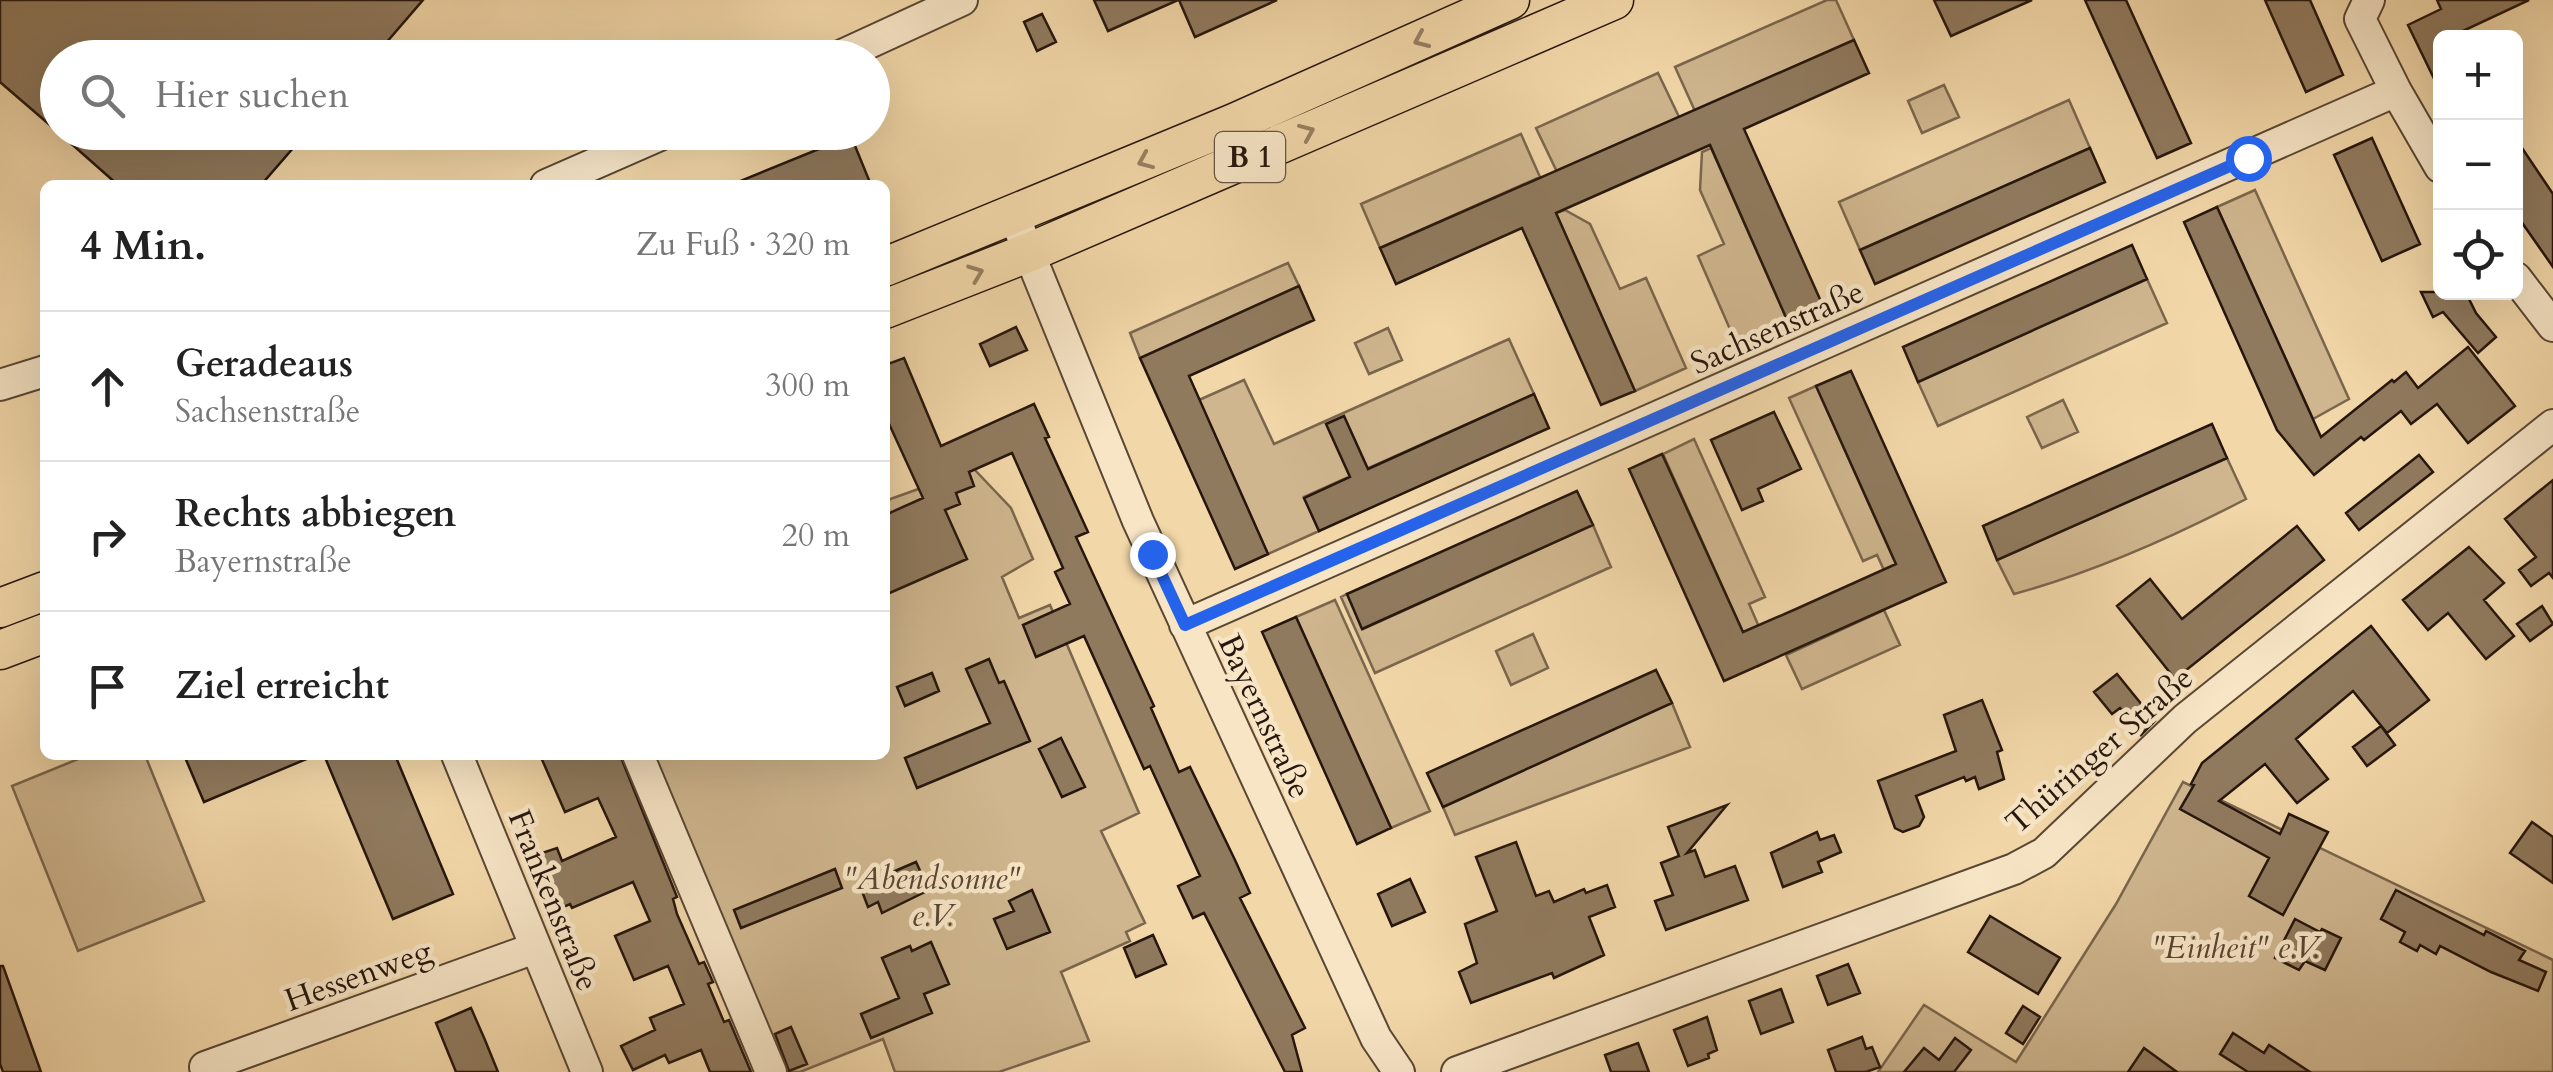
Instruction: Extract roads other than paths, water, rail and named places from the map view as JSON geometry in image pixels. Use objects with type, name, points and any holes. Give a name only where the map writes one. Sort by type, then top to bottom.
[{"type":"main road","name":"B 1","points":[[890,265],[1234,123],[1510,0]]},
{"type":"main road","name":"B 1","points":[[890,306],[1030,252],[1614,0]]},
{"type":"main road","points":[[0,608],[40,593]]},
{"type":"main road","points":[[0,650],[40,635]]},
{"type":"street","points":[[875,40],[962,0]]},
{"type":"street","points":[[2369,0],[2360,19],[2433,155]]},
{"type":"street","name":"Sachsenstraße","points":[[1185,625],[2396,91]]},
{"type":"street","points":[[557,180],[626,150]]},
{"type":"street","name":"Bayernstraße","points":[[1014,216],[1138,522],[1376,1038],[1399,1072]]},
{"type":"street","points":[[2523,287],[2553,326]]},
{"type":"street","points":[[0,385],[40,373]]},
{"type":"street","name":"Thüringer Straße","points":[[1456,1072],[2014,868],[2044,853],[2185,719],[2553,425]]},
{"type":"street","name":"Frankenstraße","points":[[458,760],[588,1072]]},
{"type":"street","points":[[640,760],[772,1072]]},
{"type":"street","name":"Hessenweg","points":[[198,1070],[536,948]]},
{"type":"park label","name":"\"Abendsonne\" e.V.","points":[[932,896]]},
{"type":"park label","name":"\"Einheit\" e.V.","points":[[2235,947]]}]
